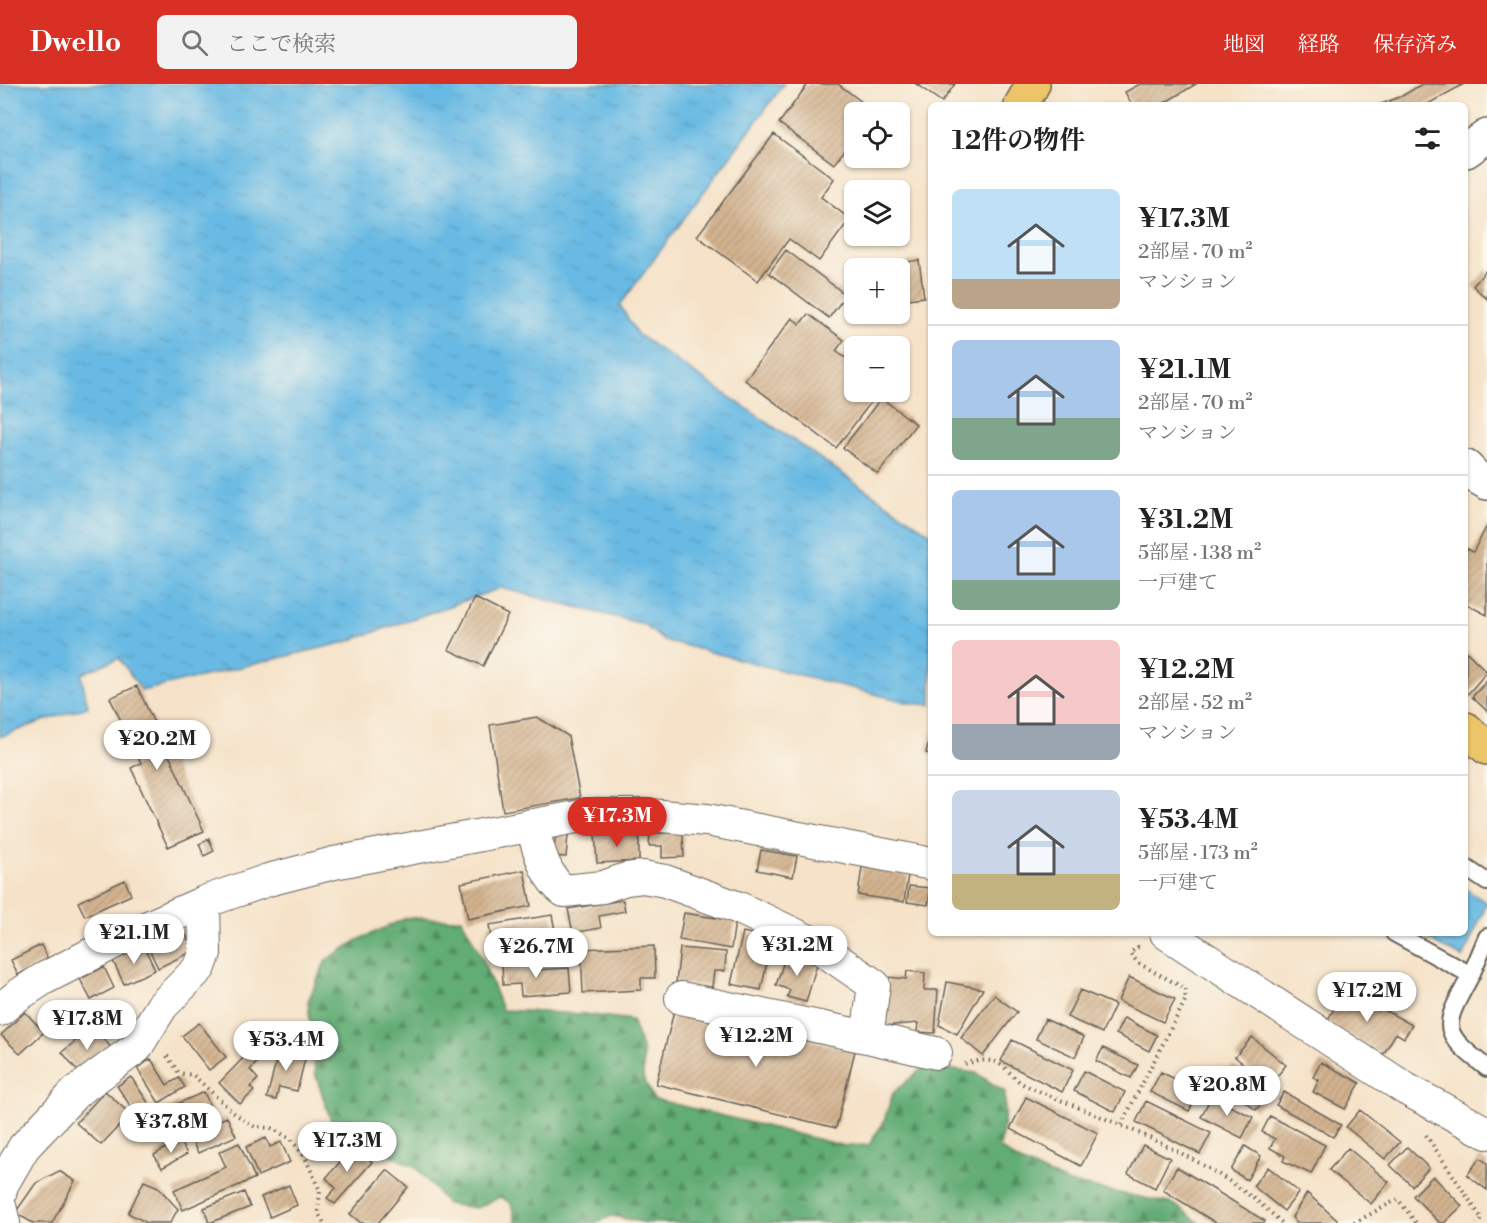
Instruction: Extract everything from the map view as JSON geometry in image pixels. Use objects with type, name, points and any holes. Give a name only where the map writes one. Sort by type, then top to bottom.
[{"type":"highway","points":[[1023,102],[1034,84]]},
{"type":"highway","points":[[1468,731],[1487,748]]},
{"type":"street","points":[[1468,149],[1487,135]]},
{"type":"street","points":[[1468,469],[1487,483]]},
{"type":"street","points":[[0,1010],[16,996],[43,979],[123,938],[204,902],[268,880],[334,863],[587,816],[650,815],[707,820],[928,863]]},
{"type":"street","points":[[531,825],[548,874],[555,885],[564,891],[603,887],[626,879],[643,878],[665,881],[738,908],[813,943],[874,985],[867,1037]]},
{"type":"street","points":[[0,1194],[2,1185],[24,1147],[76,1092],[136,1048],[162,1006],[200,967],[205,953],[204,902]]},
{"type":"street","points":[[1156,943],[1406,1089],[1487,1133]]},
{"type":"street","points":[[681,998],[867,1037],[946,1060]]},
{"type":"street","points":[[0,1206],[4,1223]]},
{"type":"lane","points":[[1468,869],[1487,882]]},
{"type":"lane","points":[[1400,936],[1471,975]]},
{"type":"lane","points":[[1487,937],[1471,975],[1450,1014],[1451,1034],[1459,1046],[1487,1068]]},
{"type":"path","points":[[1121,1125],[1185,1001],[1186,989],[1138,963],[1130,953],[1138,947],[1156,943]]},
{"type":"path","points":[[147,1028],[179,1073],[193,1075],[235,1114],[255,1127],[271,1128],[291,1139],[305,1157],[321,1191],[318,1213],[324,1223]]},
{"type":"path","points":[[946,1060],[996,1062],[1021,1083],[1192,1157],[1267,1209],[1282,1223]]},
{"type":"path","points":[[1449,1170],[1482,1219],[1476,1223]]},
{"type":"path","points":[[1354,1223],[1398,1199],[1416,1223]]},
{"type":"green space","points":[[406,918],[462,919],[483,960],[502,1010],[584,1014],[632,1020],[643,1052],[643,1078],[654,1099],[845,1146],[869,1145],[884,1121],[893,1093],[925,1066],[976,1073],[1005,1092],[1005,1113],[1000,1148],[1022,1163],[1070,1183],[1174,1204],[1199,1223],[646,1223],[612,1216],[595,1223],[516,1223],[511,1203],[500,1197],[476,1208],[447,1204],[416,1167],[379,1151],[337,1138],[315,1073],[308,1001],[326,960],[358,940]]},
{"type":"water","points":[[0,84],[784,84],[620,305],[637,334],[928,532],[928,705],[910,703],[663,640],[643,624],[501,588],[346,642],[142,691],[119,658],[81,674],[88,707],[0,737]]},
{"type":"water","points":[[1468,890],[1487,903],[1463,958],[1422,936],[1468,936]]},
{"type":"building","points":[[808,84],[838,84],[862,102],[844,102],[844,151],[834,164],[779,123]]},
{"type":"building","points":[[916,84],[955,84],[942,102]]},
{"type":"building","points":[[1140,84],[1196,84],[1166,102],[1130,102],[1125,92]]},
{"type":"building","points":[[1422,84],[1464,84],[1431,102],[1387,102]]},
{"type":"building","points":[[774,134],[834,179],[821,197],[844,214],[844,227],[819,261],[789,239],[758,281],[697,236]]},
{"type":"building","points":[[786,250],[844,294],[844,298],[829,318],[769,273]]},
{"type":"building","points":[[919,260],[924,297],[910,299],[910,261]]},
{"type":"building","points":[[1487,269],[1487,299],[1473,286]]},
{"type":"building","points":[[808,314],[844,340],[836,351],[844,357],[844,402],[871,402],[836,448],[745,380],[792,318],[800,324]]},
{"type":"building","points":[[878,402],[886,402],[916,424],[878,474],[843,448]]},
{"type":"building","points":[[1487,526],[1487,615],[1468,605],[1468,549],[1473,552]]},
{"type":"building","points":[[475,598],[508,615],[483,666],[449,650]]},
{"type":"building","points":[[1468,653],[1487,672],[1468,694]]},
{"type":"building","points":[[1487,681],[1487,711],[1472,697]]},
{"type":"building","points":[[137,686],[204,831],[168,847],[131,768],[141,763],[110,698]]},
{"type":"building","points":[[537,717],[568,736],[580,798],[503,811],[490,725]]},
{"type":"building","points":[[639,833],[639,861],[597,863],[595,834]]},
{"type":"building","points":[[650,833],[683,833],[684,857],[662,858],[662,846],[649,846]]},
{"type":"building","points":[[556,834],[568,835],[566,857],[553,856]]},
{"type":"building","points":[[209,839],[214,851],[204,856],[199,844]]},
{"type":"building","points":[[761,850],[797,856],[793,877],[757,870]]},
{"type":"building","points":[[862,867],[908,875],[904,902],[858,895]]},
{"type":"building","points":[[524,870],[531,906],[468,919],[461,883]]},
{"type":"building","points":[[125,880],[131,895],[85,916],[78,902]]},
{"type":"building","points":[[909,886],[928,888],[928,905],[907,902]]},
{"type":"building","points":[[623,900],[625,911],[599,916],[601,928],[573,933],[568,909]]},
{"type":"building","points":[[684,913],[735,921],[731,949],[679,940]]},
{"type":"building","points":[[552,915],[558,946],[494,956],[489,925]]},
{"type":"building","points":[[183,929],[193,951],[158,968],[148,947]]},
{"type":"building","points":[[743,932],[772,939],[761,990],[731,984]]},
{"type":"building","points":[[41,945],[48,959],[18,975],[11,960]]},
{"type":"building","points":[[144,946],[155,970],[124,984],[113,961]]},
{"type":"building","points":[[654,946],[655,978],[641,978],[641,990],[583,993],[581,949]]},
{"type":"building","points":[[680,948],[726,952],[725,971],[714,971],[712,987],[676,983]]},
{"type":"building","points":[[786,955],[817,964],[806,1002],[787,997],[790,990],[776,985]]},
{"type":"building","points":[[533,961],[534,970],[569,968],[571,992],[521,996],[520,984],[503,985],[502,963]]},
{"type":"building","points":[[104,967],[114,988],[91,1000],[80,979]]},
{"type":"building","points":[[907,971],[925,973],[924,990],[938,990],[935,1033],[917,1032],[918,1023],[883,1026],[888,977],[906,979]]},
{"type":"building","points":[[1129,977],[1175,999],[1163,1022],[1118,1001]]},
{"type":"building","points":[[947,982],[983,989],[957,1034],[939,1025]]},
{"type":"building","points":[[1080,990],[1115,1005],[1102,1033],[1067,1017]]},
{"type":"building","points":[[1345,990],[1379,1011],[1381,1008],[1412,1025],[1404,1038],[1396,1033],[1383,1055],[1327,1021]]},
{"type":"building","points":[[994,995],[1017,1012],[983,1056],[961,1038]]},
{"type":"building","points":[[675,1007],[855,1051],[836,1128],[656,1084]]},
{"type":"building","points":[[25,1012],[44,1032],[20,1054],[1,1035]]},
{"type":"building","points":[[1124,1018],[1157,1035],[1149,1051],[1116,1034]]},
{"type":"building","points":[[1045,1019],[1084,1037],[1075,1057],[1036,1039]]},
{"type":"building","points":[[199,1023],[226,1057],[209,1070],[182,1036]]},
{"type":"building","points":[[94,1026],[112,1049],[81,1075],[62,1052]]},
{"type":"building","points":[[1252,1037],[1286,1065],[1270,1085],[1235,1057]]},
{"type":"building","points":[[1012,1040],[1073,1070],[1062,1092],[1001,1061]]},
{"type":"building","points":[[1103,1048],[1138,1065],[1131,1078],[1096,1061]]},
{"type":"building","points":[[279,1049],[306,1055],[297,1091],[279,1087],[276,1100],[267,1098]]},
{"type":"building","points":[[248,1053],[257,1062],[250,1070],[258,1079],[250,1087],[254,1091],[240,1104],[219,1083]]},
{"type":"building","points":[[151,1059],[167,1085],[179,1078],[185,1087],[159,1103],[137,1068]]},
{"type":"building","points":[[1321,1062],[1360,1083],[1345,1109],[1313,1092],[1319,1080],[1313,1077]]},
{"type":"building","points":[[1233,1065],[1269,1094],[1256,1110],[1220,1082]]},
{"type":"building","points":[[1084,1071],[1125,1092],[1115,1112],[1074,1091]]},
{"type":"building","points":[[1161,1072],[1199,1091],[1189,1111],[1150,1092]]},
{"type":"building","points":[[131,1077],[149,1104],[135,1113],[117,1086]]},
{"type":"building","points":[[105,1091],[130,1114],[101,1145],[76,1123]]},
{"type":"building","points":[[204,1092],[214,1116],[181,1130],[177,1120],[162,1127],[156,1113]]},
{"type":"building","points":[[1284,1092],[1341,1125],[1333,1137],[1276,1105]]},
{"type":"building","points":[[1026,1097],[1098,1133],[1081,1166],[1010,1129]]},
{"type":"building","points":[[1211,1097],[1253,1117],[1242,1138],[1201,1117]]},
{"type":"building","points":[[1146,1101],[1211,1133],[1200,1154],[1136,1122]]},
{"type":"building","points":[[1360,1110],[1400,1142],[1385,1159],[1346,1127]]},
{"type":"building","points":[[1270,1116],[1325,1145],[1311,1174],[1283,1161],[1285,1156],[1270,1148],[1275,1139],[1262,1132]]},
{"type":"building","points":[[227,1117],[236,1136],[198,1153],[191,1139],[203,1135],[201,1128]]},
{"type":"building","points":[[266,1138],[270,1147],[281,1142],[290,1162],[258,1176],[246,1147]]},
{"type":"building","points":[[179,1140],[187,1154],[162,1168],[154,1155]]},
{"type":"building","points":[[239,1143],[255,1178],[183,1210],[174,1190],[226,1167],[219,1152]]},
{"type":"building","points":[[1143,1145],[1170,1158],[1155,1188],[1128,1174]]},
{"type":"building","points":[[354,1146],[372,1162],[335,1204],[327,1198],[336,1188],[326,1178]]},
{"type":"building","points":[[1245,1146],[1261,1156],[1247,1180],[1231,1170]]},
{"type":"building","points":[[1407,1147],[1429,1168],[1412,1186],[1390,1165]]},
{"type":"building","points":[[1348,1148],[1389,1182],[1371,1204],[1329,1170]]},
{"type":"building","points":[[1480,1158],[1487,1163],[1487,1190],[1467,1175]]},
{"type":"building","points":[[1177,1167],[1265,1221],[1264,1223],[1216,1223],[1163,1190]]},
{"type":"building","points":[[1268,1167],[1299,1192],[1284,1211],[1253,1186]]},
{"type":"building","points":[[387,1170],[408,1187],[378,1223],[361,1223],[350,1214]]},
{"type":"building","points":[[59,1171],[75,1181],[52,1223],[33,1223],[15,1213],[36,1183]]},
{"type":"building","points":[[1433,1176],[1462,1206],[1444,1223],[1440,1223],[1413,1196]]},
{"type":"building","points":[[144,1181],[158,1187],[178,1209],[170,1223],[147,1223],[128,1213]]},
{"type":"building","points":[[289,1185],[297,1205],[270,1217],[261,1197]]},
{"type":"building","points":[[244,1192],[250,1207],[209,1223],[204,1208]]},
{"type":"building","points":[[1307,1193],[1337,1220],[1336,1223],[1296,1223],[1292,1217]]}]
